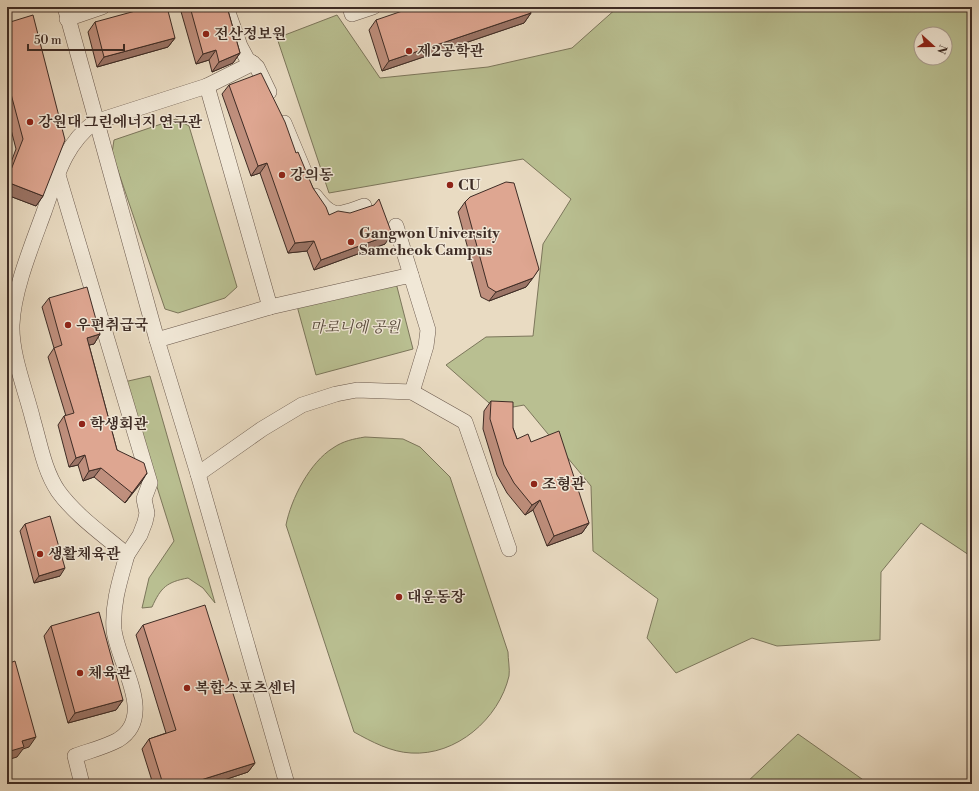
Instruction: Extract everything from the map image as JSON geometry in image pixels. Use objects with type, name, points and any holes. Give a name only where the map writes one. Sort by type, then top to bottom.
[{"type":"street","points":[[53,7],[66,13],[102,7]]},
{"type":"street","points":[[226,7],[240,46],[247,59],[257,66],[314,194],[326,211],[340,214],[364,206]]},
{"type":"street","points":[[350,7],[352,14],[373,7]]},
{"type":"street","points":[[66,13],[95,122],[157,340],[198,474],[287,784]]},
{"type":"street","points":[[127,555],[80,515],[59,492],[47,470],[14,350],[12,326],[15,304],[31,245],[58,175],[70,147],[82,132],[95,122],[208,86],[253,63]]},
{"type":"street","points":[[208,86],[270,307]]},
{"type":"street","points":[[58,175],[150,482],[144,500],[147,513],[145,522],[140,535],[127,555],[114,610],[114,631],[120,655],[134,692],[136,710],[134,723],[128,732],[117,740],[75,756],[82,784]]},
{"type":"street","points":[[396,226],[428,330],[426,346],[412,392]]},
{"type":"street","points":[[157,340],[270,307],[410,275]]},
{"type":"street","points":[[198,474],[262,429],[302,405],[336,394],[357,390],[412,392],[465,422],[509,549]]},
{"type":"green space","points":[[618,7],[972,7],[972,265],[968,268],[972,273],[972,557],[921,523],[881,572],[880,640],[777,646],[752,638],[676,673],[647,638],[658,599],[593,551],[591,486],[524,405],[497,410],[446,365],[486,337],[533,336],[543,244],[571,199],[523,159],[329,193],[277,38],[337,15],[380,78],[488,67],[572,48]]},
{"type":"green space","points":[[176,119],[189,126],[237,287],[225,298],[178,313],[165,309],[112,153],[114,140]]},
{"type":"green space","name":"마로니에 공원","points":[[395,279],[413,349],[316,375],[297,306]]},
{"type":"green space","points":[[150,376],[215,603],[203,588],[188,578],[175,581],[166,586],[158,595],[152,607],[142,608],[149,578],[174,541],[124,382]]},
{"type":"green space","points":[[365,437],[403,439],[420,447],[450,477],[508,652],[509,676],[504,692],[496,707],[473,732],[444,748],[428,752],[411,753],[396,751],[375,743],[354,732],[286,525],[297,493],[309,472],[317,462],[333,448],[352,440]]},
{"type":"green space","points":[[798,734],[869,784],[745,784]]},
{"type":"building","points":[[150,7],[167,7],[175,38],[104,57],[95,22]]},
{"type":"building","name":"전산정보원","points":[[190,7],[227,7],[240,53],[219,62],[216,50],[203,54]]},
{"type":"building","name":"제2공학관","points":[[414,7],[529,7],[531,13],[389,61],[376,20]]},
{"type":"building","name":"강원대 그린에너지 연구관","points":[[33,15],[65,140],[43,196],[7,182],[23,139],[7,79],[7,23]]},
{"type":"building","name":"강의동","points":[[261,73],[285,122],[296,153],[298,152],[313,188],[326,207],[329,215],[338,211],[350,213],[374,205],[379,199],[392,234],[321,260],[314,241],[295,243],[267,163],[258,166],[229,85]]},
{"type":"building","points":[[506,182],[514,183],[539,269],[533,278],[496,292],[488,287],[465,202],[470,197]]},
{"type":"building","points":[[87,287],[100,334],[87,338],[117,450],[144,463],[147,473],[132,493],[101,468],[89,471],[85,455],[76,458],[64,416],[74,413],[54,348],[62,345],[49,298]]},
{"type":"building","name":"조형관","points":[[491,401],[513,402],[513,428],[517,439],[528,434],[531,442],[559,431],[589,523],[554,536],[540,500],[532,505],[514,483],[504,465],[490,419]]},
{"type":"building","name":"생활체육관","points":[[50,516],[65,568],[39,576],[25,524]]},
{"type":"building","name":"복합스포츠센터","points":[[205,605],[255,763],[188,784],[163,784],[149,739],[176,730],[143,625]]},
{"type":"building","name":"체육관","points":[[99,612],[123,700],[75,713],[51,626]]},
{"type":"building","points":[[15,661],[36,737],[22,741],[24,747],[7,752],[7,664]]},
{"type":"place","name":"전산정보원","points":[[206,34]]},
{"type":"place","name":"제2공학관","points":[[409,51]]},
{"type":"place","name":"강원대 그린에너지 연구관","points":[[30,122]]},
{"type":"place","name":"강의동","points":[[282,175]]},
{"type":"place","name":"CU","points":[[450,185]]},
{"type":"place","name":"Gangwon University Samcheok Campus","points":[[351,242]]},
{"type":"place","name":"우편취급국","points":[[68,325]]},
{"type":"place","name":"학생회관","points":[[82,424]]},
{"type":"place","name":"조형관","points":[[534,484]]},
{"type":"place","name":"생활체육관","points":[[40,554]]},
{"type":"place","name":"대운동장","points":[[399,597]]},
{"type":"place","name":"체육관","points":[[80,673]]},
{"type":"place","name":"복합스포츠센터","points":[[187,688]]}]
